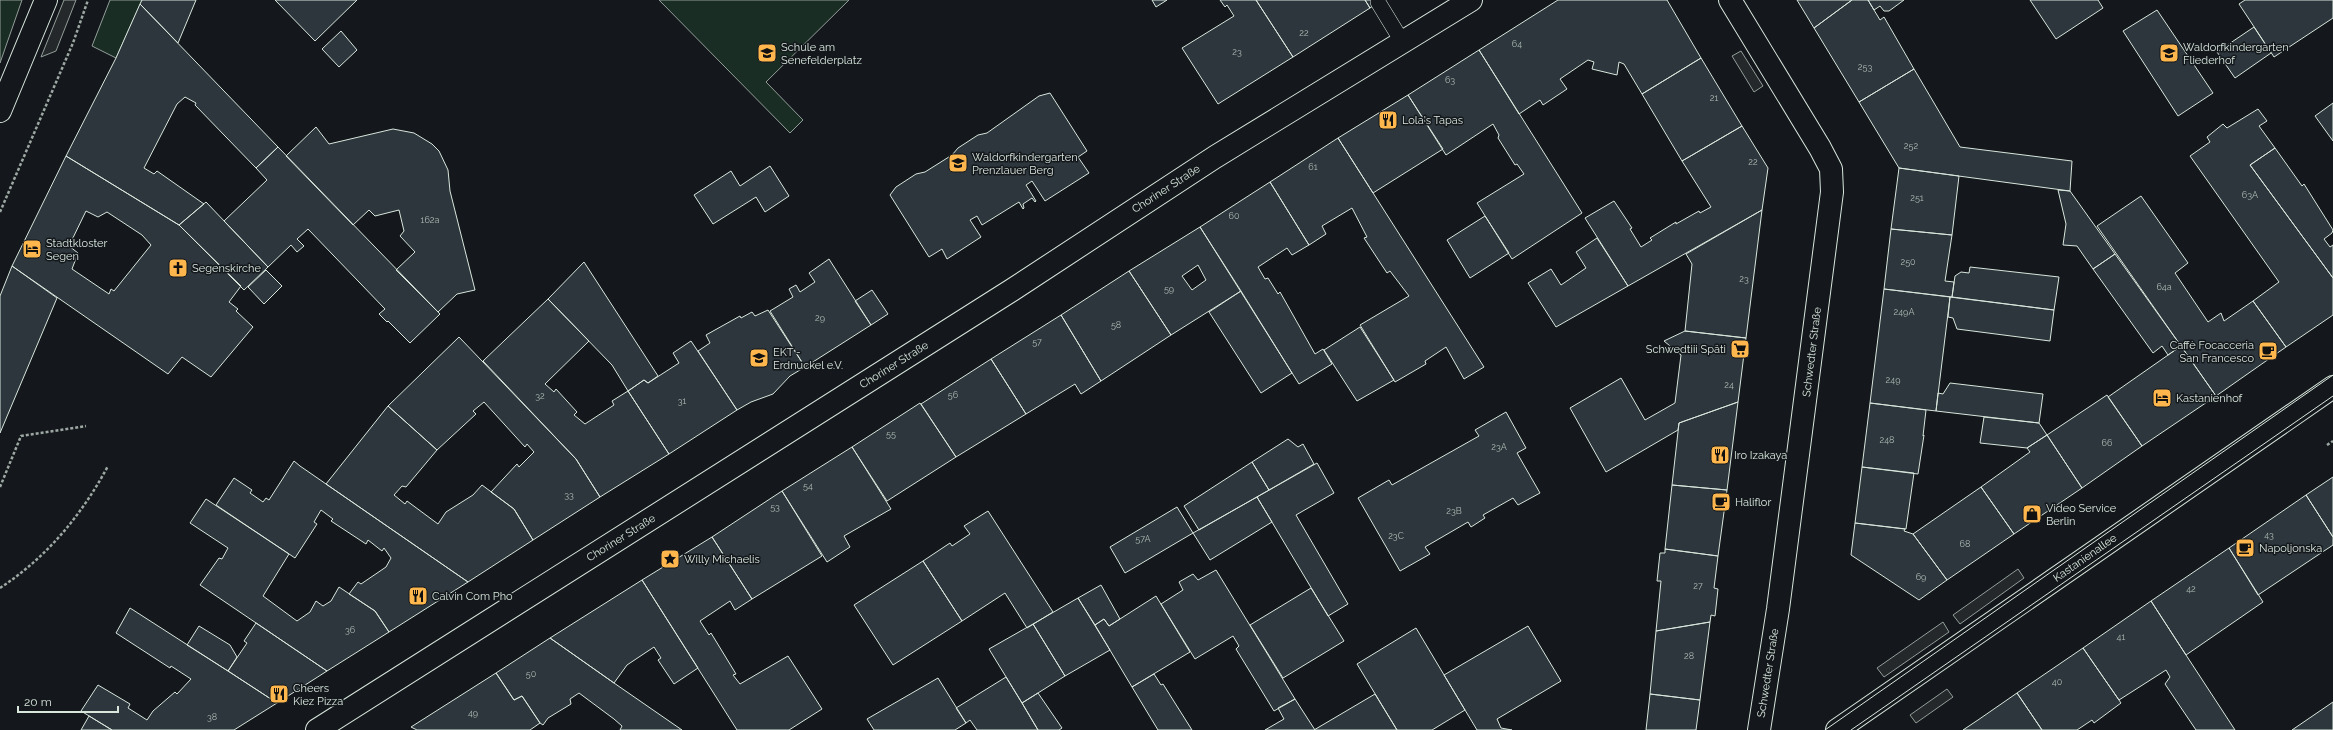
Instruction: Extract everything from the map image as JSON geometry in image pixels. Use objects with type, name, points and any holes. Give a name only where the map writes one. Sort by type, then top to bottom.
[{"type":"street","points":[[0,111],[46,0]]},
{"type":"street","name":"Choriner Straße","points":[[317,730],[1012,290],[1215,157],[1471,0]]},
{"type":"street","name":"Schwedter Straße","points":[[1730,0],[1820,148],[1831,169],[1832,192],[1779,601],[1759,730]]},
{"type":"street","name":"Kastanienallee","points":[[1837,730],[2333,387]]},
{"type":"lane","points":[[1378,2],[1403,43]]},
{"type":"path","points":[[0,212],[73,43],[88,0]]},
{"type":"path","points":[[0,487],[21,436],[86,426]]},
{"type":"path","points":[[2327,445],[2333,441]]},
{"type":"path","points":[[0,588],[23,572],[48,550],[92,495],[108,466]]},
{"type":"green space","points":[[0,0],[22,0],[0,63]]},
{"type":"green space","points":[[110,0],[142,0],[116,58],[92,46]]},
{"type":"green space","points":[[659,0],[849,0],[766,82],[803,120],[790,133]]},
{"type":"shaded area","points":[[64,0],[76,0],[56,51],[41,57]]},
{"type":"shaded area","points":[[1741,51],[1763,86],[1754,92],[1732,56]]},
{"type":"shaded area","points":[[2018,569],[2024,578],[1960,624],[1953,615]]},
{"type":"shaded area","points":[[1943,622],[1949,632],[1884,677],[1877,668]]},
{"type":"shaded area","points":[[1947,689],[1953,697],[1916,723],[1910,715]]},
{"type":"building","points":[[142,0],[196,0],[178,43],[140,4]]},
{"type":"building","points":[[275,0],[357,0],[315,41]]},
{"type":"building","points":[[1152,0],[1167,0],[1156,7]]},
{"type":"building","points":[[1220,0],[1256,0],[1293,57],[1218,104],[1182,48],[1234,16],[1227,5],[1225,7]]},
{"type":"building","points":[[1256,0],[1365,0],[1370,8],[1293,57]]},
{"type":"building","points":[[1365,0],[1382,0],[1370,8]]},
{"type":"building","points":[[1558,0],[1667,0],[1701,58],[1642,94],[1624,64],[1619,62],[1617,75],[1592,69],[1594,62],[1588,60],[1560,79],[1567,89],[1543,105],[1540,100],[1519,114],[1479,50]]},
{"type":"building","points":[[1797,0],[1852,0],[1814,28]]},
{"type":"building","points":[[1852,0],[1868,0],[1880,20],[1884,17],[1914,69],[1859,102],[1814,28]]},
{"type":"building","points":[[1868,0],[1904,0],[1889,11],[1884,11],[1880,6],[1874,10]]},
{"type":"building","points":[[2030,0],[2098,0],[2103,8],[2056,39]]},
{"type":"building","points":[[2245,0],[2333,0],[2333,18],[2274,57],[2239,4]]},
{"type":"building","points":[[140,4],[278,147],[256,168],[195,105],[196,103],[185,97],[177,104],[144,168],[154,174],[157,171],[204,204],[179,225],[66,156],[116,58]]},
{"type":"building","points":[[2157,10],[2213,93],[2178,116],[2123,31]]},
{"type":"building","points":[[2254,27],[2271,53],[2235,78],[2217,52]]},
{"type":"building","points":[[341,31],[357,50],[339,67],[322,49]]},
{"type":"building","points":[[1479,50],[1582,213],[1512,259],[1477,203],[1524,174],[1517,164],[1515,165],[1498,138],[1499,135],[1493,124],[1446,155],[1408,95]]},
{"type":"building","points":[[1701,58],[1742,126],[1682,161],[1642,94]]},
{"type":"building","points":[[1914,69],[1960,147],[2072,161],[2070,191],[1899,168],[1859,102]]},
{"type":"building","points":[[1050,93],[1087,151],[1078,157],[1089,173],[1045,201],[1032,181],[1026,185],[1036,201],[1035,202],[1032,198],[1023,204],[1023,209],[1019,202],[982,225],[977,216],[970,220],[981,237],[947,259],[942,249],[929,257],[890,195],[896,187],[916,174],[925,172],[952,155],[958,148],[978,135],[987,133],[1039,96]]},
{"type":"building","points":[[1408,95],[1443,149],[1373,193],[1338,138]]},
{"type":"building","points":[[2333,103],[2333,141],[2315,116]]},
{"type":"building","points":[[2258,109],[2267,121],[2259,126],[2275,148],[2250,165],[2333,278],[2333,315],[2286,347],[2253,301],[2279,282],[2190,156],[2210,142],[2207,137],[2223,124],[2227,128]]},
{"type":"building","points":[[1742,126],[1768,168],[1762,210],[1628,286],[1585,218],[1614,201],[1632,228],[1630,229],[1641,247],[1652,240],[1650,238],[1676,222],[1676,224],[1699,211],[1700,213],[1711,207],[1682,161]]},
{"type":"building","points":[[316,127],[329,144],[393,129],[414,133],[432,144],[439,151],[448,170],[450,191],[475,290],[457,294],[438,312],[396,270],[415,252],[400,236],[404,231],[399,210],[375,216],[369,210],[353,225],[286,156]]},
{"type":"building","points":[[1338,138],[1484,367],[1464,379],[1446,347],[1425,361],[1426,364],[1395,382],[1360,325],[1409,296],[1390,271],[1387,273],[1364,238],[1367,237],[1352,208],[1322,226],[1326,234],[1309,245],[1270,182]]},
{"type":"building","points":[[278,147],[440,314],[410,343],[379,314],[385,309],[308,229],[297,239],[304,246],[297,252],[291,245],[268,267],[224,221],[267,180],[256,168]]},
{"type":"building","points":[[2275,148],[2302,186],[2304,184],[2333,230],[2332,233],[2324,239],[2330,247],[2333,245],[2333,278],[2250,165]]},
{"type":"building","name":"Segenskirche","points":[[66,156],[179,225],[241,286],[229,302],[238,309],[236,311],[253,327],[211,377],[182,357],[168,374],[12,266]],"holes":[[[86,211],[98,217],[107,212],[142,235],[151,245],[114,291],[111,289],[109,294],[72,269],[78,253],[69,246]]]},
{"type":"building","points":[[770,166],[789,196],[765,212],[756,197],[713,224],[694,195],[731,171],[740,186]]},
{"type":"building","points":[[1899,168],[1959,176],[1952,235],[1891,229]]},
{"type":"building","points":[[1270,182],[1309,245],[1292,255],[1287,248],[1258,267],[1265,279],[1268,278],[1278,294],[1280,292],[1315,354],[1323,349],[1332,364],[1299,384],[1200,227]]},
{"type":"building","points":[[2058,190],[2070,191],[2115,254],[2093,269],[2077,246],[2063,245],[2066,224]]},
{"type":"building","points":[[2141,196],[2188,263],[2175,273],[2208,322],[2221,313],[2224,321],[2253,301],[2286,347],[2216,396],[2097,226]]},
{"type":"building","points":[[206,202],[268,267],[244,290],[179,225]]},
{"type":"building","points":[[1762,210],[1746,338],[1685,331],[1692,264],[1686,254]]},
{"type":"building","points":[[1485,216],[1509,253],[1470,278],[1447,240]]},
{"type":"building","points":[[1200,227],[1241,291],[1171,335],[1129,271]],"holes":[[[1198,265],[1206,280],[1192,290],[1182,276]]]},
{"type":"building","points":[[1891,229],[1952,235],[1945,281],[1954,282],[1952,297],[1884,289]]},
{"type":"building","points":[[1597,238],[1628,286],[1556,327],[1528,283],[1551,269],[1561,285],[1586,268],[1576,252]]},
{"type":"building","points":[[2115,254],[2181,346],[2168,355],[2162,346],[2153,353],[2093,269]]},
{"type":"building","points":[[829,259],[871,325],[805,367],[770,311],[793,297],[789,289],[796,285],[800,292],[815,282],[809,273]]},
{"type":"building","points":[[584,262],[658,376],[648,383],[644,380],[628,391],[612,365],[548,299]]},
{"type":"building","points":[[12,266],[57,298],[0,433],[0,296]]},
{"type":"building","points":[[1970,267],[2059,277],[2054,310],[1952,297],[1955,276],[1961,272],[1969,273]]},
{"type":"building","points":[[266,270],[282,286],[264,304],[248,287]]},
{"type":"building","points":[[1129,271],[1171,335],[1101,381],[1061,315]]},
{"type":"building","points":[[1884,289],[1950,297],[1936,411],[1870,403]]},
{"type":"building","points":[[872,290],[888,314],[871,325],[855,301]]},
{"type":"building","points":[[1241,291],[1292,373],[1261,393],[1209,312]]},
{"type":"building","points":[[1950,297],[2054,310],[2050,341],[1957,329],[1953,318],[1948,317]]},
{"type":"building","points":[[548,299],[589,341],[545,384],[554,392],[556,389],[577,412],[574,415],[585,424],[614,405],[612,401],[628,391],[669,454],[600,497],[576,459],[483,361]]},
{"type":"building","points":[[768,310],[805,367],[790,376],[773,394],[751,402],[737,410],[698,351],[710,343],[706,335],[740,316],[741,318],[752,312],[755,316]]},
{"type":"building","points":[[1061,315],[1101,381],[1081,394],[1075,384],[1026,414],[991,359]]},
{"type":"building","points":[[1360,327],[1394,380],[1357,401],[1324,350]]},
{"type":"building","points":[[1685,331],[1746,338],[1738,402],[1679,423],[1678,430],[1606,472],[1570,408],[1621,378],[1645,420],[1675,403],[1681,355],[1664,341]]},
{"type":"building","points":[[459,337],[576,459],[600,497],[533,540],[514,509],[491,492],[517,464],[519,467],[534,452],[527,444],[525,447],[484,402],[473,411],[476,414],[437,450],[388,406]]},
{"type":"building","points":[[691,341],[737,410],[669,454],[628,391],[644,380],[648,383],[679,363],[673,353]]},
{"type":"building","points":[[2181,346],[2216,396],[2142,446],[2108,397]]},
{"type":"building","points":[[991,359],[1026,414],[956,457],[921,404]]},
{"type":"building","points":[[1950,383],[2043,394],[2039,423],[1936,411],[1938,393],[1943,394]]},
{"type":"building","points":[[2107,395],[2142,446],[2082,488],[2047,435]]},
{"type":"building","points":[[1738,402],[1727,490],[1672,485],[1679,423]]},
{"type":"building","points":[[920,403],[956,457],[887,501],[852,447]]},
{"type":"building","points":[[1870,403],[1926,410],[1918,474],[1862,467]]},
{"type":"building","points":[[388,406],[437,450],[406,487],[402,486],[394,495],[405,504],[407,501],[438,524],[446,512],[473,495],[482,485],[514,509],[533,540],[468,582],[326,484]]},
{"type":"building","points":[[1506,412],[1526,448],[1517,453],[1540,493],[1518,505],[1513,498],[1483,515],[1485,518],[1471,527],[1468,522],[1425,547],[1430,554],[1400,571],[1358,498],[1389,480],[1392,485],[1479,436],[1475,430]]},
{"type":"building","points":[[1984,417],[2039,423],[2047,435],[2027,448],[1980,443]]},
{"type":"building","points":[[2047,435],[2082,488],[2014,534],[1981,487],[2030,452],[2027,448]]},
{"type":"building","points":[[1288,439],[1298,447],[1303,444],[1314,464],[1269,490],[1252,462]]},
{"type":"building","points":[[852,447],[891,509],[844,536],[850,547],[827,562],[782,491]]},
{"type":"building","points":[[294,461],[468,582],[389,632],[375,611],[349,594],[358,582],[361,584],[386,567],[391,558],[384,548],[382,551],[368,540],[366,544],[331,521],[333,519],[321,510],[314,522],[317,524],[295,558],[216,505],[234,478],[252,490],[250,493],[263,502],[266,498],[269,500]]},
{"type":"building","points":[[1252,462],[1269,490],[1199,530],[1184,506]]},
{"type":"building","points":[[1317,463],[1334,493],[1296,515],[1348,604],[1328,616],[1257,497]]},
{"type":"building","points":[[1862,467],[1914,473],[1906,529],[1855,523]]},
{"type":"building","points":[[2333,477],[2333,537],[2306,495]]},
{"type":"building","points":[[1672,485],[1727,490],[1718,556],[1665,549]]},
{"type":"building","points":[[1981,487],[2014,534],[1947,580],[1913,534]]},
{"type":"building","points":[[782,491],[822,556],[752,599],[712,537]]},
{"type":"building","points":[[2306,495],[2333,537],[2333,545],[2258,595],[2229,548]]},
{"type":"building","points":[[1257,497],[1272,522],[1210,560],[1193,533]]},
{"type":"building","points":[[206,499],[289,554],[263,596],[297,621],[310,612],[316,601],[323,606],[331,601],[339,587],[375,611],[389,632],[327,671],[200,585],[219,558],[222,559],[228,548],[190,523]]},
{"type":"building","points":[[1177,507],[1193,533],[1125,573],[1110,547]]},
{"type":"building","points":[[988,511],[1053,612],[1027,628],[1005,593],[962,621],[923,561],[950,543],[952,546],[970,534],[964,526]]},
{"type":"building","points":[[1855,523],[1905,529],[1904,531],[1913,534],[1947,580],[1919,600],[1851,555]]},
{"type":"building","points":[[712,537],[752,599],[735,610],[730,601],[700,621],[709,635],[711,633],[736,674],[733,675],[740,684],[788,656],[822,709],[789,730],[737,730],[642,580]]},
{"type":"building","points":[[2229,548],[2263,602],[2186,655],[2151,601]]},
{"type":"building","points":[[1665,549],[1718,556],[1714,588],[1718,589],[1715,616],[1711,615],[1710,622],[1656,631],[1661,581],[1657,581],[1660,553],[1665,553]]},
{"type":"building","points":[[923,561],[962,621],[893,665],[854,605]]},
{"type":"building","points":[[1216,570],[1295,699],[1274,711],[1236,649],[1239,646],[1233,636],[1195,659],[1161,604],[1183,590],[1179,582],[1193,574],[1198,580]]},
{"type":"building","points":[[642,580],[698,668],[674,684],[658,660],[661,658],[654,647],[627,665],[614,683],[550,638]]},
{"type":"building","points":[[1101,585],[1120,619],[1109,626],[1104,619],[1095,625],[1078,598]]},
{"type":"building","points":[[1311,588],[1344,641],[1283,678],[1250,625]]},
{"type":"building","points":[[1156,596],[1190,652],[1132,687],[1095,625],[1104,619],[1109,626]]},
{"type":"building","points":[[1078,598],[1110,650],[1065,676],[1033,624]]},
{"type":"building","points":[[2151,601],[2235,730],[2196,730],[2165,684],[2170,677],[2166,670],[2119,700],[2083,648]]},
{"type":"building","points":[[130,608],[277,703],[234,730],[112,730],[81,711],[98,685],[130,704],[128,708],[147,720],[153,711],[175,692],[177,694],[191,679],[171,666],[170,668],[116,633]]},
{"type":"building","points":[[1710,622],[1700,700],[1650,694],[1656,631]]},
{"type":"building","points":[[256,623],[327,671],[277,703],[228,671],[247,643],[244,641]]},
{"type":"building","points":[[1033,624],[1065,676],[1022,703],[989,649]]},
{"type":"building","points":[[199,626],[230,645],[237,657],[228,671],[187,645]]},
{"type":"building","points":[[1528,626],[1561,681],[1497,719],[1501,728],[1512,730],[1477,730],[1444,675]]},
{"type":"building","points":[[1416,628],[1465,710],[1432,730],[1397,730],[1357,664]]},
{"type":"building","points":[[550,638],[682,730],[620,730],[622,726],[579,693],[570,699],[571,704],[548,718],[543,725],[540,723],[522,696],[514,700],[496,673]]},
{"type":"building","points":[[2083,648],[2121,703],[2094,723],[2092,720],[2077,730],[2042,730],[2017,693]]},
{"type":"building","points":[[496,673],[514,700],[522,696],[540,723],[530,730],[417,730],[411,727]]},
{"type":"building","points":[[1154,674],[1161,685],[1163,684],[1192,730],[1158,730],[1132,687]]},
{"type":"building","points":[[1006,677],[1038,730],[977,730],[970,720],[966,723],[956,708]]},
{"type":"building","points":[[938,678],[966,723],[955,730],[874,730],[867,719]]},
{"type":"building","points":[[1038,693],[1062,728],[1059,730],[1038,730],[1022,703]]},
{"type":"building","points":[[2017,693],[2042,730],[1963,730],[1978,720]]},
{"type":"building","points":[[1375,694],[1397,730],[1314,730]]},
{"type":"building","points":[[1650,694],[1700,700],[1696,730],[1646,730]]},
{"type":"building","points":[[1295,699],[1315,730],[1265,730],[1284,719],[1278,708]]},
{"type":"building","points":[[2333,702],[2333,730],[2292,730]]},
{"type":"building","points":[[89,716],[112,730],[81,730]]},
{"type":"tram line","points":[[1825,730],[2333,375]]},
{"type":"tram line","points":[[1851,730],[2333,396]]},
{"type":"place","name":"Schule am Senefelderplatz","points":[[767,53]]},
{"type":"place","name":"Waldorfkindergarten Fliederhof","points":[[2169,53]]},
{"type":"place","name":"Lola's Tapas","points":[[1388,120]]},
{"type":"place","name":"Waldorfkindergarten Prenzlauer Berg","points":[[958,163]]},
{"type":"place","name":"Stadtkloster Segen","points":[[32,249]]},
{"type":"place","name":"Segenskirche","points":[[178,268]]},
{"type":"place","name":"Schwedtiii Späti","points":[[1740,349]]},
{"type":"place","name":"Caffè Focacceria San Francesco","points":[[2268,351]]},
{"type":"place","name":"EKT - Erdnuckel e.V.","points":[[759,358]]},
{"type":"place","name":"Kastanienhof","points":[[2162,398]]},
{"type":"place","name":"Iro Izakaya","points":[[1720,455]]},
{"type":"place","name":"Haliflor","points":[[1721,502]]},
{"type":"place","name":"Video Service Berlin","points":[[2032,514]]},
{"type":"place","name":"Napoljonska","points":[[2245,548]]},
{"type":"place","name":"Willy Michaelis","points":[[670,559]]},
{"type":"place","name":"Calvin Com Pho","points":[[418,596]]},
{"type":"place","name":"Cheers Kiez Pizza","points":[[279,694]]}]
